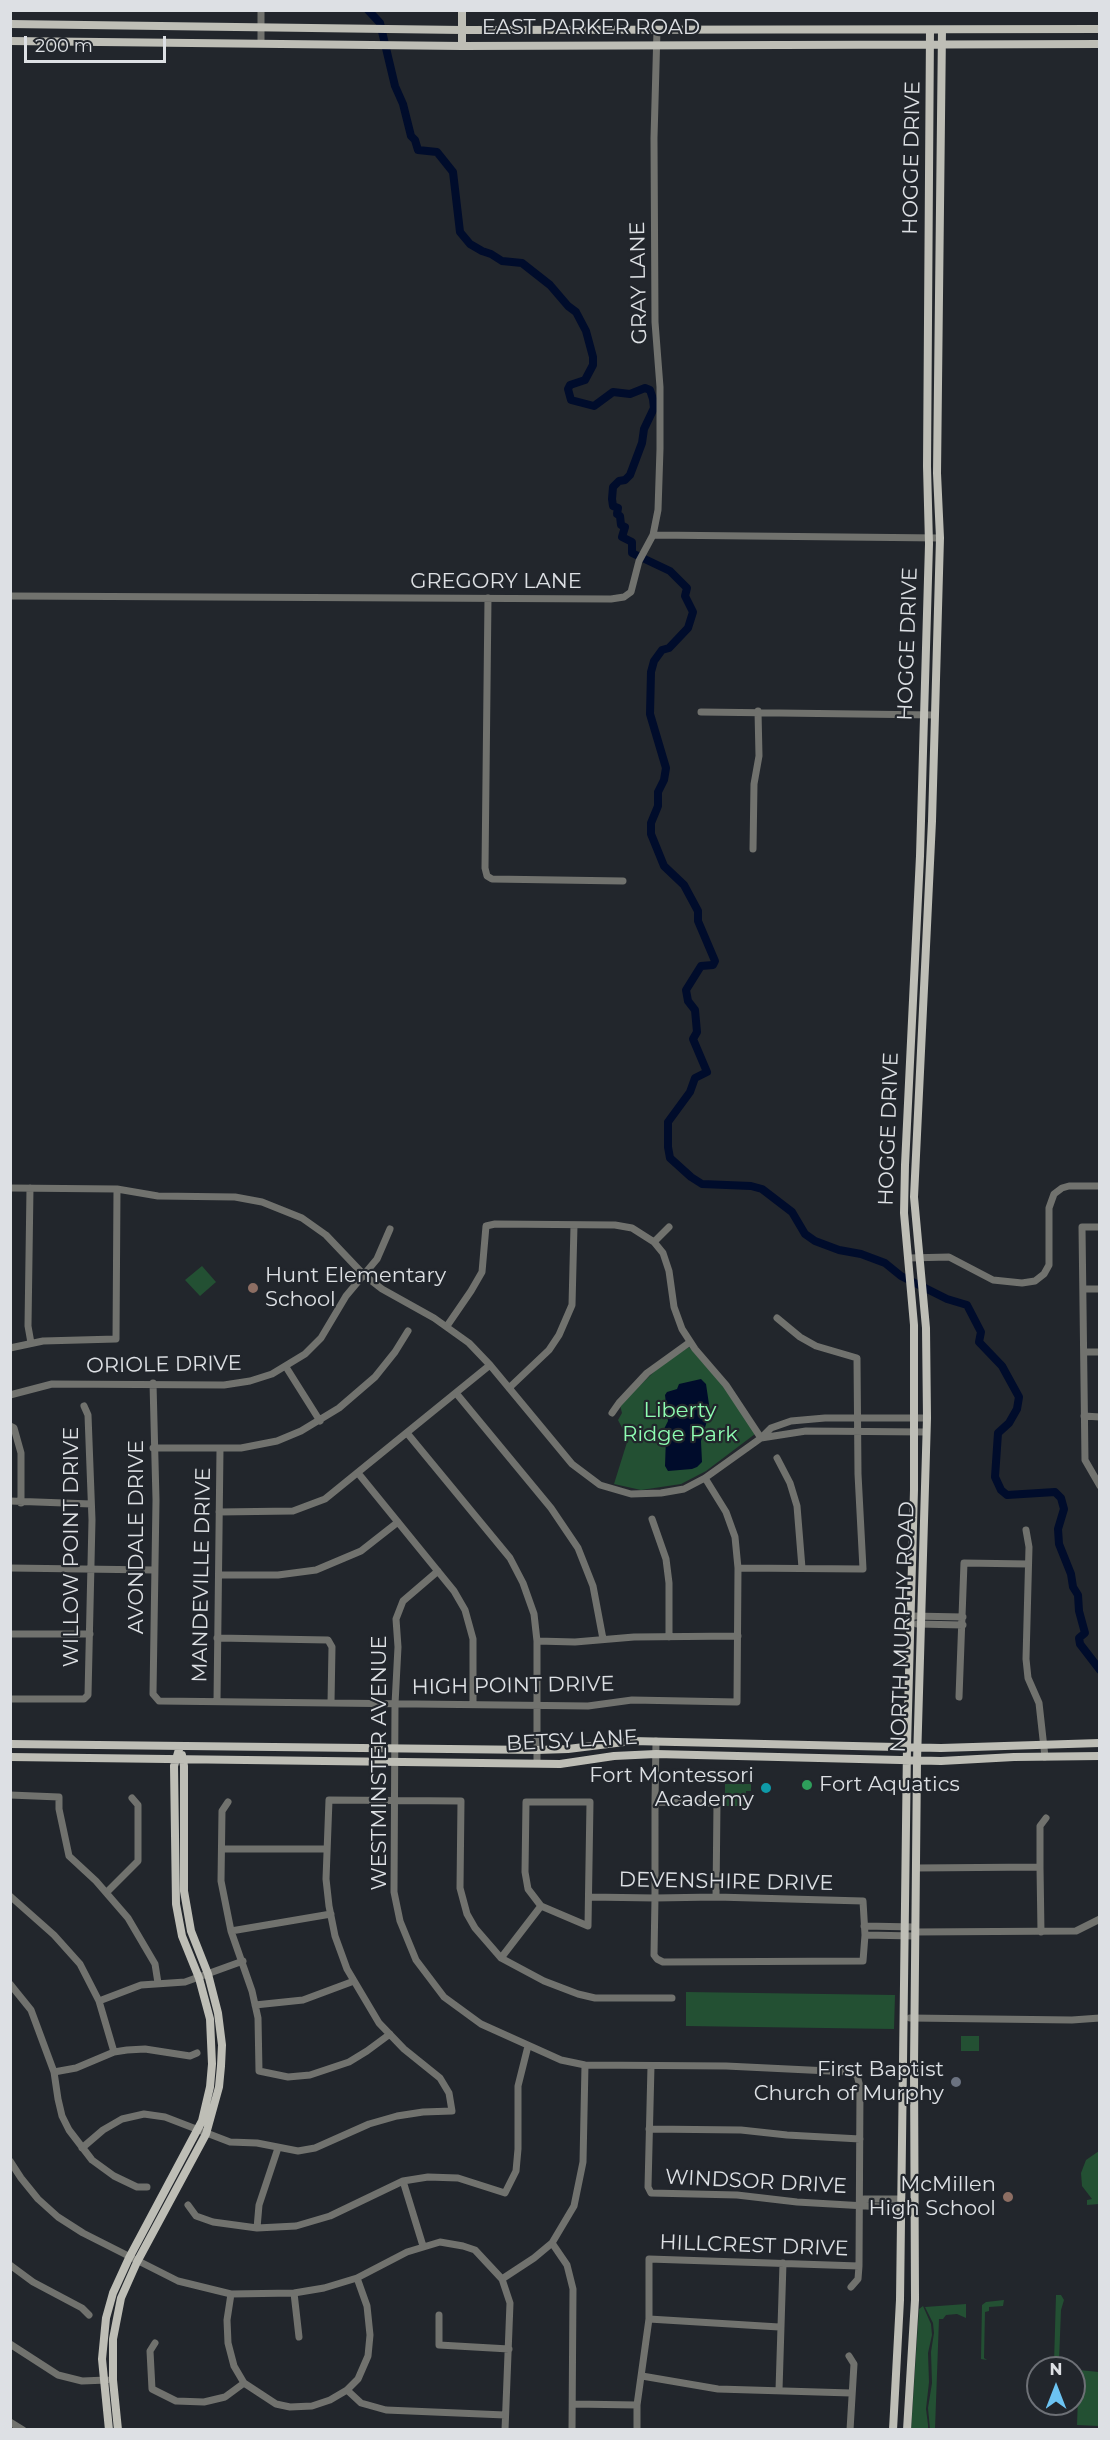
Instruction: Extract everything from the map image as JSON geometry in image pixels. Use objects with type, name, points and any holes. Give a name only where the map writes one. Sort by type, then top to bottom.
[{"type":"main road","points":[[462,10],[462,46]]},
{"type":"main road","name":"EAST PARKER ROAD","points":[[10,24],[462,30],[1100,29]]},
{"type":"main road","name":"HOGGE DRIVE","points":[[909,1262],[904,1213],[905,1165],[920,856],[929,538],[927,466],[930,30]]},
{"type":"main road","name":"HOGGE DRIVE","points":[[919,1257],[914,1197],[930,856],[940,538],[937,465],[942,30]]},
{"type":"main road","name":"EAST PARKER ROAD","points":[[10,40],[462,46],[1100,44]]},
{"type":"main road","points":[[920,856],[930,856]]},
{"type":"main road","points":[[910,1028],[921,1029]]},
{"type":"main road","name":"NORTH MURPHY ROAD","points":[[907,2430],[915,2300],[917,1761],[923,1620],[927,1418],[926,1328],[919,1257]]},
{"type":"main road","name":"NORTH MURPHY ROAD","points":[[893,2430],[900,2300],[907,1747],[915,1418],[909,1262]]},
{"type":"main road","name":"BETSY LANE","points":[[10,1744],[537,1750],[568,1749],[632,1741],[907,1747],[1100,1743]]},
{"type":"main road","points":[[747,1743],[747,1757]]},
{"type":"main road","points":[[118,2430],[102,2359],[106,2318],[113,2293],[202,2132],[219,2087],[222,2045],[218,2013],[208,1974],[191,1931],[184,1891],[180,1746]]},
{"type":"main road","points":[[830,1746],[830,1760]]},
{"type":"main road","points":[[274,1747],[274,1760]]},
{"type":"main road","name":"BETSY LANE","points":[[10,1757],[560,1764],[614,1756],[656,1754],[907,1761],[1100,1756]]},
{"type":"main road","points":[[179,1759],[174,1766],[176,1904],[182,1936],[199,1978],[210,2019],[212,2064],[202,2132]]},
{"type":"main road","points":[[108,2380],[109,2430]]},
{"type":"street","points":[[261,10],[261,43]]},
{"type":"street","name":"GRAY LANE","points":[[653,535],[658,503],[660,438],[660,387],[655,327],[654,138],[657,30]]},
{"type":"street","points":[[653,535],[940,538]]},
{"type":"street","name":"GREGORY LANE","points":[[10,596],[624,597],[633,589],[641,557],[653,535]]},
{"type":"street","points":[[488,598],[485,856],[487,876],[492,879],[623,881]]},
{"type":"street","points":[[753,849],[754,784],[759,756],[758,711]]},
{"type":"street","points":[[701,712],[935,715]]},
{"type":"street","points":[[909,1262],[919,1257],[952,1258],[993,1280],[1022,1283],[1035,1281],[1044,1274],[1049,1265],[1049,1208],[1054,1194],[1065,1186],[1100,1186]]},
{"type":"street","points":[[10,1188],[117,1190],[158,1196],[235,1197],[276,1206],[302,1218],[326,1235],[364,1275],[393,1297],[447,1326],[469,1343],[572,1464],[600,1485],[631,1494],[662,1494],[684,1489],[705,1478],[761,1438],[771,1428],[792,1421],[927,1418]]},
{"type":"street","points":[[30,1188],[28,1326],[31,1343]]},
{"type":"street","points":[[10,1348],[31,1343],[116,1339],[117,1190]]},
{"type":"street","points":[[447,1326],[482,1272],[486,1226],[495,1224],[615,1225],[632,1228],[654,1242],[665,1259],[676,1314],[690,1342],[726,1385],[761,1438]]},
{"type":"street","points":[[509,1388],[549,1350],[559,1335],[572,1305],[574,1226]]},
{"type":"street","points":[[654,1242],[669,1227]]},
{"type":"street","points":[[1100,1227],[1082,1227],[1085,1460],[1100,1486]]},
{"type":"street","name":"ORIOLE DRIVE","points":[[10,1395],[41,1385],[64,1383],[237,1384],[261,1378],[286,1367],[305,1354],[321,1338],[346,1296],[381,1253],[390,1229]]},
{"type":"street","points":[[1083,1289],[1100,1289]]},
{"type":"street","points":[[738,1568],[863,1569],[857,1431],[857,1358],[816,1346],[800,1337],[777,1318]]},
{"type":"street","points":[[153,1448],[220,1449],[277,1441],[320,1421],[339,1408],[375,1377],[408,1331]]},
{"type":"street","points":[[612,1413],[647,1373],[690,1342]]},
{"type":"street","points":[[1084,1352],[1100,1352]]},
{"type":"street","points":[[219,1512],[272,1513],[299,1509],[330,1495],[490,1365]]},
{"type":"street","points":[[286,1367],[320,1421]]},
{"type":"street","name":"AVONDALE DRIVE","points":[[153,1383],[156,1500],[153,1689]]},
{"type":"street","points":[[456,1393],[551,1508],[578,1548],[593,1586],[603,1639]]},
{"type":"street","name":"WILLOW POINT DRIVE","points":[[10,1699],[84,1699],[88,1695],[91,1504],[88,1414],[84,1406]]},
{"type":"street","points":[[1084,1416],[1100,1417]]},
{"type":"street","points":[[10,1426],[14,1428],[21,1453],[21,1503]]},
{"type":"street","points":[[761,1438],[806,1431],[926,1432]]},
{"type":"street","points":[[407,1434],[510,1558],[523,1583],[534,1614],[537,1641],[537,1763]]},
{"type":"street","name":"MANDEVILLE DRIVE","points":[[217,1701],[220,1449]]},
{"type":"street","points":[[777,1458],[790,1483],[797,1506],[802,1568]]},
{"type":"street","points":[[358,1473],[460,1600],[471,1628],[473,1704]]},
{"type":"street","points":[[537,1641],[575,1642],[603,1639],[738,1636],[738,1568],[735,1537],[726,1512],[705,1478]]},
{"type":"street","points":[[10,1501],[91,1504]]},
{"type":"street","points":[[652,1519],[666,1559],[669,1583],[669,1637]]},
{"type":"street","points":[[219,1575],[278,1575],[322,1568],[361,1551],[398,1522]]},
{"type":"street","points":[[1026,1530],[1028,1564],[1026,1659],[1028,1678],[1039,1703],[1045,1757]]},
{"type":"street","points":[[959,1697],[964,1563],[1028,1564]]},
{"type":"street","points":[[10,1568],[154,1570]]},
{"type":"street","name":"WESTMINSTER AVENUE","points":[[438,1571],[409,1595],[397,1613],[394,1892],[400,1921],[416,1960],[444,1997],[481,2024],[561,2060],[585,2065],[726,2066],[850,2072],[857,2075],[860,2086],[860,2139]]},
{"type":"street","points":[[911,1620],[963,1621]]},
{"type":"street","points":[[10,1634],[90,1634]]},
{"type":"street","name":"HIGH POINT DRIVE","points":[[153,1689],[154,1696],[159,1701],[588,1706],[632,1700],[737,1702],[738,1636]]},
{"type":"street","points":[[217,1638],[326,1640],[330,1642],[332,1651],[331,1703]]},
{"type":"street","points":[[656,1741],[654,1955],[663,1962],[863,1961],[864,1926],[915,1932],[1076,1931],[1100,1919]]},
{"type":"street","points":[[10,1795],[59,1797],[59,1809],[69,1856],[107,1892],[128,1918],[146,1946],[154,1964],[158,1983]]},
{"type":"street","points":[[107,1892],[138,1861],[138,1805],[132,1798]]},
{"type":"street","points":[[81,2148],[103,2130],[122,2119],[144,2114],[165,2117],[230,2142],[257,2143],[298,2151],[315,2148],[369,2124],[397,2116],[452,2111],[448,2093],[440,2078],[379,2023],[354,1981],[335,1936],[326,1879],[329,1800],[460,1801],[460,1888],[467,1914],[475,1928],[501,1958],[544,1981],[595,1998],[672,1998]]},
{"type":"street","points":[[228,1802],[222,1811],[222,1881],[231,1931],[243,1961],[255,2006],[260,2046],[259,2071],[288,2078],[310,2075],[349,2062],[368,2052],[390,2034]]},
{"type":"street","points":[[526,1802],[590,1802],[589,1897],[588,1926],[541,1906],[528,1889],[525,1872],[526,1802]]},
{"type":"street","points":[[656,1802],[717,1803],[716,1897]]},
{"type":"street","points":[[1041,1932],[1040,1826],[1046,1818]]},
{"type":"street","points":[[222,1849],[327,1849]]},
{"type":"street","points":[[916,1868],[1040,1867]]},
{"type":"street","points":[[10,1896],[54,1935],[80,1964],[99,2001],[114,2052]]},
{"type":"street","name":"DEVENSHIRE DRIVE","points":[[589,1897],[716,1897],[863,1901],[864,1926]]},
{"type":"street","points":[[501,1958],[541,1906]]},
{"type":"street","points":[[231,1931],[331,1914]]},
{"type":"street","points":[[865,1935],[905,1931]]},
{"type":"street","points":[[99,2001],[141,1985],[170,1984],[199,1978],[243,1961]]},
{"type":"street","points":[[255,2006],[303,2000],[354,1981]]},
{"type":"street","points":[[10,1984],[31,2010],[54,2072],[62,2116],[81,2148],[92,2160],[114,2176],[137,2187],[147,2187]]},
{"type":"street","points":[[903,2018],[1072,2020],[1100,2018]]},
{"type":"street","points":[[188,2205],[196,2216],[213,2222],[257,2229],[296,2226],[330,2216],[403,2181],[428,2177],[458,2178],[505,2193],[516,2171],[518,2086],[528,2046]]},
{"type":"street","points":[[54,2072],[76,2068],[114,2052],[145,2049],[190,2056],[197,2053]]},
{"type":"street","points":[[502,2279],[552,2243],[574,2206],[583,2162],[585,2065]]},
{"type":"street","points":[[651,2067],[649,2129],[741,2130],[860,2139],[859,2266],[858,2279],[851,2287]]},
{"type":"street","name":"WINDSOR DRIVE","points":[[649,2129],[648,2187],[651,2193],[737,2195],[797,2202],[859,2204],[864,2199],[900,2204]]},
{"type":"street","points":[[257,2229],[259,2205],[278,2148]]},
{"type":"street","points":[[10,2161],[38,2199],[58,2217],[133,2260],[178,2281],[231,2294],[294,2293],[357,2278],[423,2246],[440,2242],[476,2250],[502,2279],[510,2303],[505,2430]]},
{"type":"street","points":[[403,2181],[423,2246]]},
{"type":"street","points":[[552,2243],[567,2265],[573,2289],[572,2430]]},
{"type":"street","name":"HILLCREST DRIVE","points":[[649,2319],[649,2259],[859,2266]]},
{"type":"street","points":[[779,2390],[779,2327],[783,2263]]},
{"type":"street","points":[[10,2265],[33,2282],[82,2308],[89,2315]]},
{"type":"street","points":[[231,2294],[227,2320],[228,2343],[234,2366],[244,2383],[276,2404],[290,2407],[312,2406],[330,2400],[347,2390],[358,2379],[364,2364],[370,2335],[367,2306],[357,2278]]},
{"type":"street","points":[[294,2293],[299,2337]]},
{"type":"street","points":[[439,2315],[439,2346],[509,2349]]},
{"type":"street","points":[[637,2430],[637,2404],[649,2319],[779,2327]]},
{"type":"street","points":[[154,2343],[150,2351],[152,2389],[176,2401],[204,2402],[225,2397],[244,2383]]},
{"type":"street","points":[[10,2344],[58,2375],[82,2381],[108,2380]]},
{"type":"street","points":[[849,2356],[854,2364],[850,2430]]},
{"type":"street","points":[[642,2376],[718,2389],[851,2393]]},
{"type":"street","points":[[347,2390],[361,2403],[386,2410],[505,2415]]},
{"type":"street","points":[[573,2404],[637,2404]]},
{"type":"street","points":[[10,2422],[22,2430]]},
{"type":"green space","points":[[202,1266],[216,1282],[200,1296],[185,1280]]},
{"type":"green space","name":"Liberty Ridge Park","points":[[689,1347],[726,1388],[755,1434],[706,1471],[681,1484],[641,1490],[614,1484],[628,1439],[618,1420],[622,1413],[620,1405],[661,1365]]},
{"type":"green space","points":[[725,1784],[751,1784],[751,1791],[746,1791],[746,1806],[725,1806]]},
{"type":"green space","points":[[686,1992],[895,1995],[894,2029],[686,2026]]},
{"type":"green space","points":[[961,2036],[979,2036],[979,2051],[961,2051]]},
{"type":"green space","points":[[1099,2151],[1099,2204],[1087,2205],[1087,2200],[1092,2199],[1082,2186],[1081,2173],[1086,2160]]},
{"type":"green space","points":[[1056,2295],[1061,2295],[1064,2300],[1061,2310],[1059,2356],[1054,2356]]},
{"type":"green space","points":[[1004,2300],[1003,2306],[989,2307],[989,2311],[985,2312],[984,2358],[987,2360],[981,2359],[982,2305],[986,2302]]},
{"type":"green space","points":[[966,2304],[966,2318],[957,2314],[946,2315],[943,2319],[939,2319],[935,2429],[930,2429],[928,2408],[932,2383],[931,2352],[934,2333],[933,2323],[925,2307]]},
{"type":"green space","points":[[923,2306],[931,2324],[932,2335],[928,2353],[929,2382],[926,2409],[928,2429],[911,2430],[919,2309]]},
{"type":"green space","points":[[1086,2371],[1099,2372],[1099,2426],[1077,2425],[1077,2416],[1086,2416]]},
{"type":"water","points":[[701,1379],[706,1384],[710,1411],[701,1441],[702,1462],[692,1469],[668,1471],[665,1466],[664,1429],[668,1421],[665,1395],[677,1389],[679,1384]]},
{"type":"waterway","points":[[368,10],[380,23],[395,86],[403,104],[411,136],[418,150],[437,152],[453,172],[460,232],[470,244],[482,251],[502,261],[522,263],[550,285],[576,312],[586,331],[593,365],[585,380],[570,385],[568,389],[571,400],[594,406],[613,392],[630,394],[645,388],[650,390],[653,399],[654,408],[644,429],[642,443],[630,475],[613,487],[612,499],[613,506],[618,508],[617,514],[620,516],[621,525],[625,527],[622,537],[632,542],[632,553],[670,571],[687,588],[685,596],[693,612],[688,628],[669,648],[662,650],[654,661],[651,672],[650,714],[666,768],[664,780],[658,792],[658,806],[651,823],[651,834],[664,866],[684,885],[698,911],[698,921],[715,961],[713,965],[701,966],[686,990],[688,1001],[695,1010],[697,1032],[693,1039],[707,1072],[695,1078],[690,1092],[668,1122],[670,1158],[702,1184],[751,1186],[762,1189],[792,1212],[805,1234],[815,1241],[885,1263],[901,1276],[947,1299],[967,1305],[981,1332],[979,1342],[1002,1366],[1019,1397],[1017,1409],[1009,1423],[998,1433],[995,1477],[1001,1490],[1007,1495],[1055,1492],[1061,1498],[1064,1509],[1058,1529],[1059,1544],[1071,1574],[1073,1587],[1078,1595],[1079,1611],[1085,1633],[1079,1638],[1080,1644],[1100,1670]]},
{"type":"place","name":"Hunt Elementary School","points":[[253,1288]]},
{"type":"place","name":"Fort Aquatics","points":[[807,1785]]},
{"type":"place","name":"Fort Montessori Academy","points":[[766,1788]]},
{"type":"place","name":"First Baptist Church of Murphy","points":[[956,2082]]},
{"type":"place","name":"McMillen High School","points":[[1008,2197]]}]
